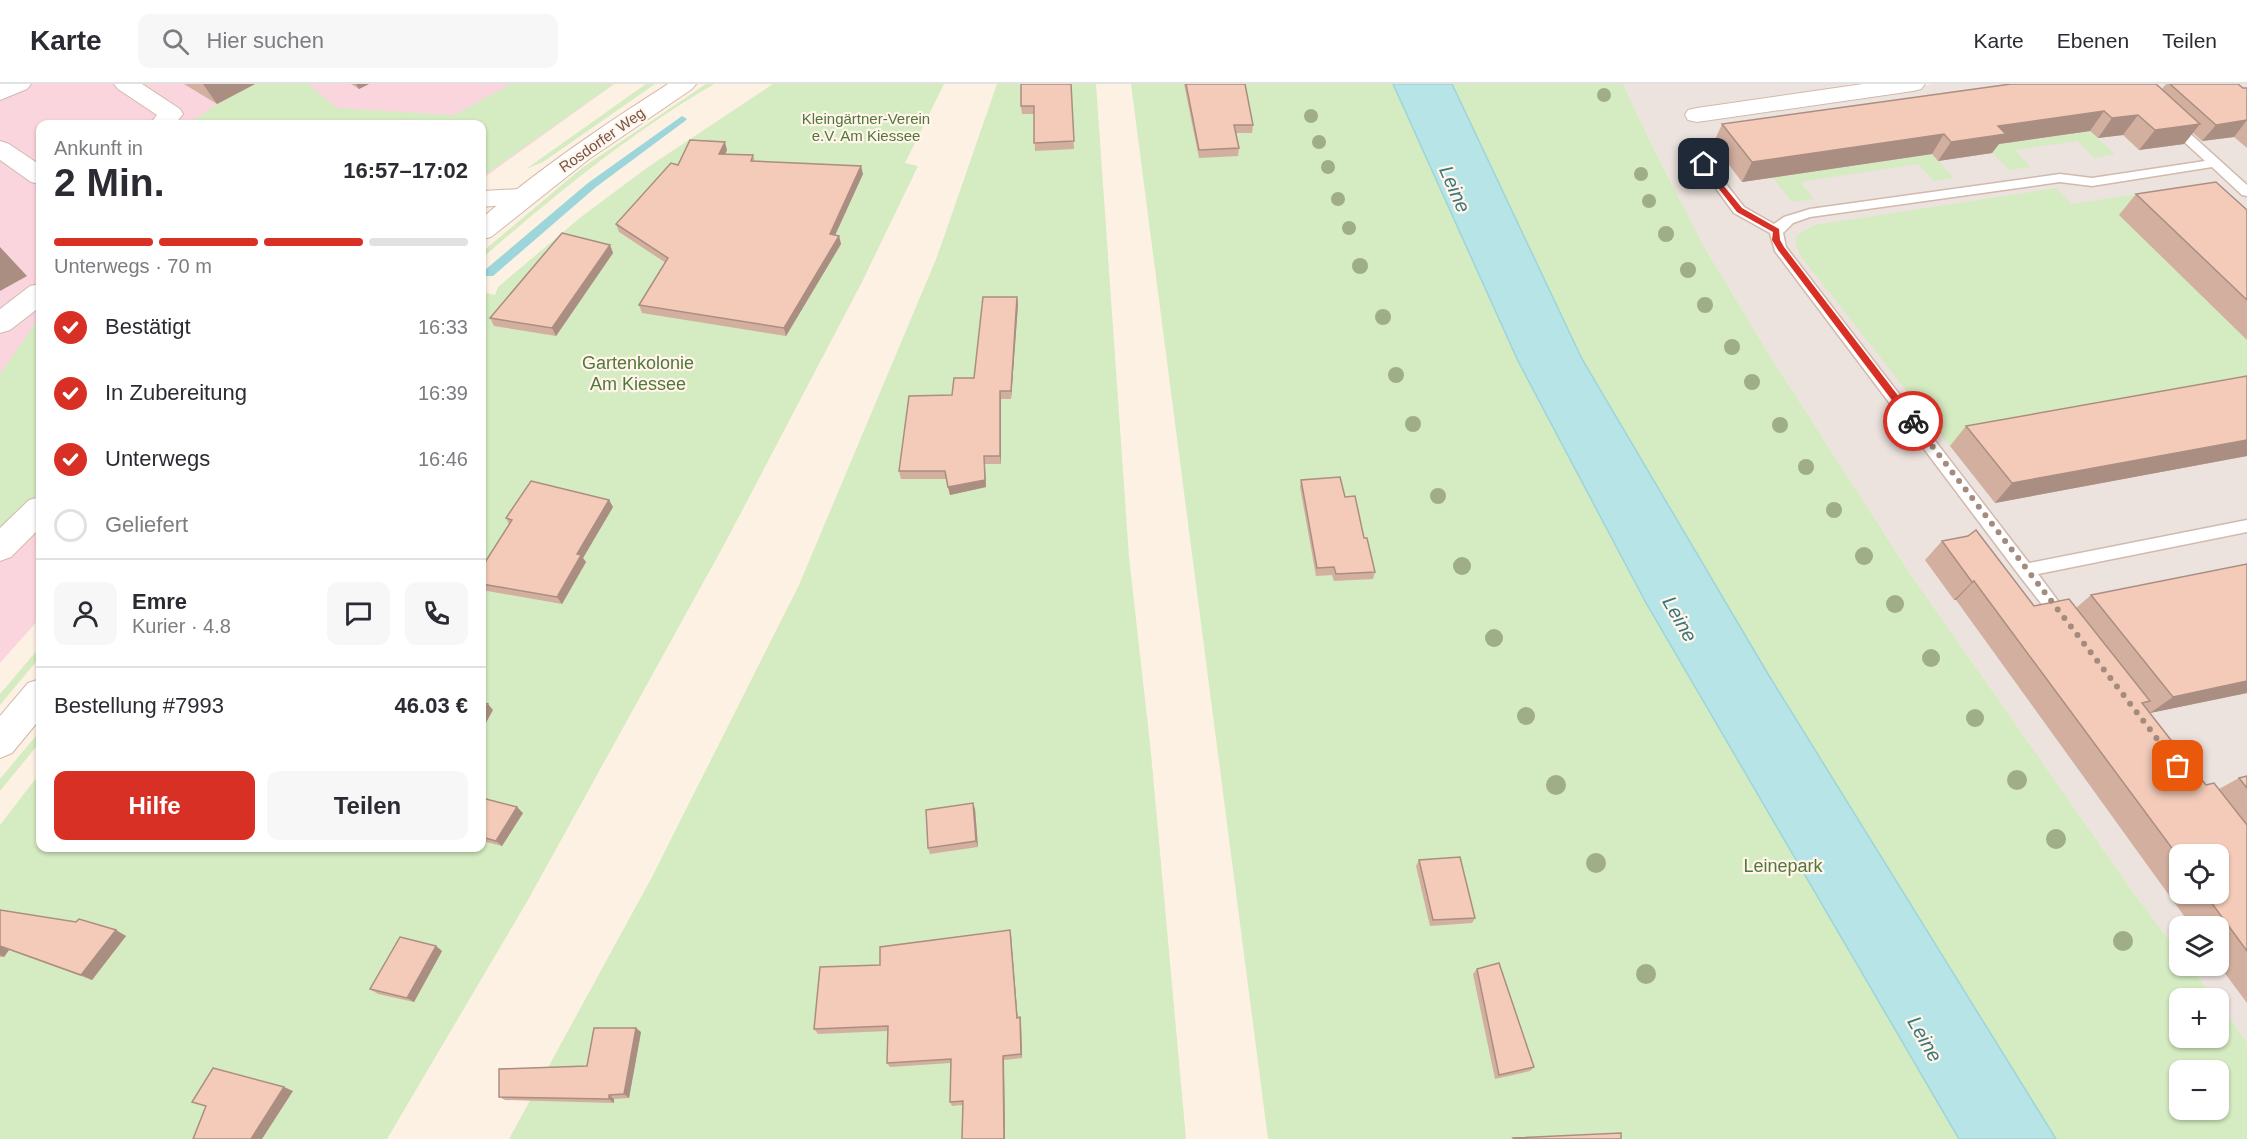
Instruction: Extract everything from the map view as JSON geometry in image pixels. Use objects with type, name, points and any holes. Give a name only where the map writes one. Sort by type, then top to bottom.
[{"type":"street","points":[[0,93],[20,84]]},
{"type":"street","points":[[126,84],[171,114],[166,120]]},
{"type":"street","name":"Rosdorfer Weg","points":[[486,227],[520,197],[624,122],[684,84]]},
{"type":"street","points":[[1697,115],[1913,84]]},
{"type":"street","points":[[0,149],[36,173]]},
{"type":"street","points":[[486,199],[520,197]]},
{"type":"street","points":[[0,323],[36,296]]},
{"type":"street","points":[[0,548],[36,513]]},
{"type":"street","points":[[0,742],[36,699]]},
{"type":"lane","points":[[2163,116],[2247,192]]},
{"type":"lane","points":[[2076,634],[1780,248],[1776,240],[1777,231],[1785,221],[1810,213],[2060,178],[2092,182],[2214,163]]},
{"type":"lane","points":[[1704,164],[1739,210],[1777,231]]},
{"type":"lane","points":[[2025,570],[2247,526]]},
{"type":"shaded area","points":[[0,84],[614,84],[486,176],[486,120],[36,120],[36,622],[0,663]]},
{"type":"shaded area","points":[[1623,84],[1847,84],[1858,95],[1935,84],[2247,84],[2247,1042],[2229,1018],[2229,988],[2207,988],[2198,976],[2229,976],[2229,916],[2169,916],[2169,940],[2133,892],[1909,572],[1770,356],[1706,250]]},
{"type":"green space","points":[[255,84],[308,84],[337,108],[454,115],[511,84],[614,84],[486,174],[486,120],[194,120],[217,104]]},
{"type":"green space","points":[[646,84],[655,84],[543,162],[526,169]]},
{"type":"green space","points":[[706,84],[714,84],[623,144],[537,211],[486,255],[486,249],[582,168]]},
{"type":"green space","name":"Gartenkolonie Am Kiessee","points":[[773,84],[944,84],[905,163],[918,166],[862,282],[725,543],[528,900],[387,1139],[0,1139],[0,825],[36,778],[36,852],[486,852],[486,293],[495,295],[498,287],[581,217],[648,167]]},
{"type":"green space","points":[[997,84],[1096,84],[1129,557],[1151,753],[1186,1139],[509,1139],[652,877],[799,585],[937,257]]},
{"type":"green space","name":"Leinepark","points":[[1131,84],[1623,84],[1706,250],[1770,356],[1909,572],[2133,892],[2169,940],[2169,976],[2198,976],[2207,988],[2169,988],[2169,1048],[2229,1048],[2229,1018],[2247,1042],[2247,1139],[1268,1139]]},
{"type":"green space","points":[[2090,131],[2115,154],[2094,158],[2077,141],[2015,150],[2030,167],[2009,170],[1985,146]]},
{"type":"green space","points":[[1932,154],[1954,178],[1934,181],[1918,164],[1800,182],[1814,199],[1792,202],[1772,177]]},
{"type":"green space","points":[[2200,184],[2247,221],[2247,393],[1950,446],[1800,255],[1796,245],[1796,236],[1815,225],[2056,188],[2072,204]]},
{"type":"green space","points":[[36,323],[36,495],[0,528],[0,374]]},
{"type":"green space","points":[[36,652],[36,662],[0,705],[0,694]]},
{"type":"green space","points":[[36,736],[36,747],[0,791],[0,779]]},
{"type":"water","name":"Leine","points":[[1393,84],[1452,84],[1582,359],[1768,674],[2056,1139],[1959,1139],[1646,603],[1518,361]]},
{"type":"building","points":[[1021,84],[1071,84],[1074,141],[1034,143],[1034,106],[1021,106]]},
{"type":"building","points":[[1186,84],[1245,84],[1253,125],[1234,125],[1239,148],[1199,150]]},
{"type":"building","points":[[2011,84],[2156,84],[2200,124],[2155,130],[2138,115],[2112,118],[2104,111],[1998,126],[2006,134],[1951,142],[1944,134],[1752,162],[1722,124]]},
{"type":"building","points":[[2170,84],[2238,84],[2247,88],[2247,120],[2216,125]]},
{"type":"building","points":[[690,140],[725,142],[719,154],[753,155],[751,161],[861,166],[830,234],[839,236],[784,328],[639,305],[668,258],[616,224],[671,163],[678,165]]},
{"type":"building","points":[[2216,182],[2247,210],[2247,300],[2136,194]]},
{"type":"building","points":[[562,233],[610,245],[552,328],[490,318]]},
{"type":"building","points":[[983,297],[1017,297],[1011,391],[1000,391],[1000,456],[984,456],[985,480],[948,487],[945,471],[899,471],[909,396],[952,395],[954,378],[974,378]]},
{"type":"building","points":[[2247,376],[2247,440],[2012,483],[1966,426]]},
{"type":"building","points":[[1340,477],[1345,497],[1355,496],[1364,538],[1367,538],[1375,572],[1336,574],[1334,567],[1317,568],[1301,480]]},
{"type":"building","points":[[531,481],[609,500],[577,554],[581,555],[557,597],[486,585],[486,561],[512,520],[506,518]]},
{"type":"building","points":[[1976,530],[2034,606],[2069,599],[2150,701],[2142,703],[2206,785],[2214,783],[2247,825],[2247,951],[2229,927],[2229,916],[2221,916],[2212,904],[2229,904],[2229,844],[2169,844],[1942,541],[1968,536]]},
{"type":"building","points":[[2247,564],[2247,681],[2173,697],[2091,595]]},
{"type":"building","points":[[2247,776],[2247,788],[2239,778]]},
{"type":"building","points":[[486,799],[517,807],[496,841],[486,838]]},
{"type":"building","points":[[973,803],[976,841],[928,848],[926,810]]},
{"type":"building","points":[[1460,857],[1475,918],[1433,920],[1419,860]]},
{"type":"building","points":[[0,910],[76,922],[79,919],[116,930],[81,975],[0,946]]},
{"type":"building","points":[[1010,930],[1017,1018],[1020,1017],[1021,1054],[1003,1056],[1004,1139],[962,1139],[963,1101],[950,1102],[951,1059],[887,1063],[888,1026],[814,1029],[820,967],[880,965],[880,947]]},
{"type":"building","points":[[400,937],[436,946],[407,998],[370,989]]},
{"type":"building","points":[[1499,963],[1534,1067],[1499,1075],[1477,969]]},
{"type":"building","points":[[594,1028],[636,1028],[624,1094],[609,1095],[609,1099],[499,1097],[499,1069],[587,1066]]},
{"type":"building","points":[[213,1068],[284,1087],[251,1139],[193,1139],[206,1106],[192,1102]]},
{"type":"building","points":[[1621,1133],[1621,1139],[1513,1138]]},
{"type":"waterway","points":[[489,273],[592,185],[682,119]]},
{"type":"way so far","points":[[1913,421],[2025,570],[2178,766]]},
{"type":"route","points":[[1704,164],[1739,210],[1777,231],[1776,240],[1780,248],[1913,421]]},
{"type":"park label","name":"Kleingärtner-Verein e.V. Am Kiessee","points":[[866,128]]}]
